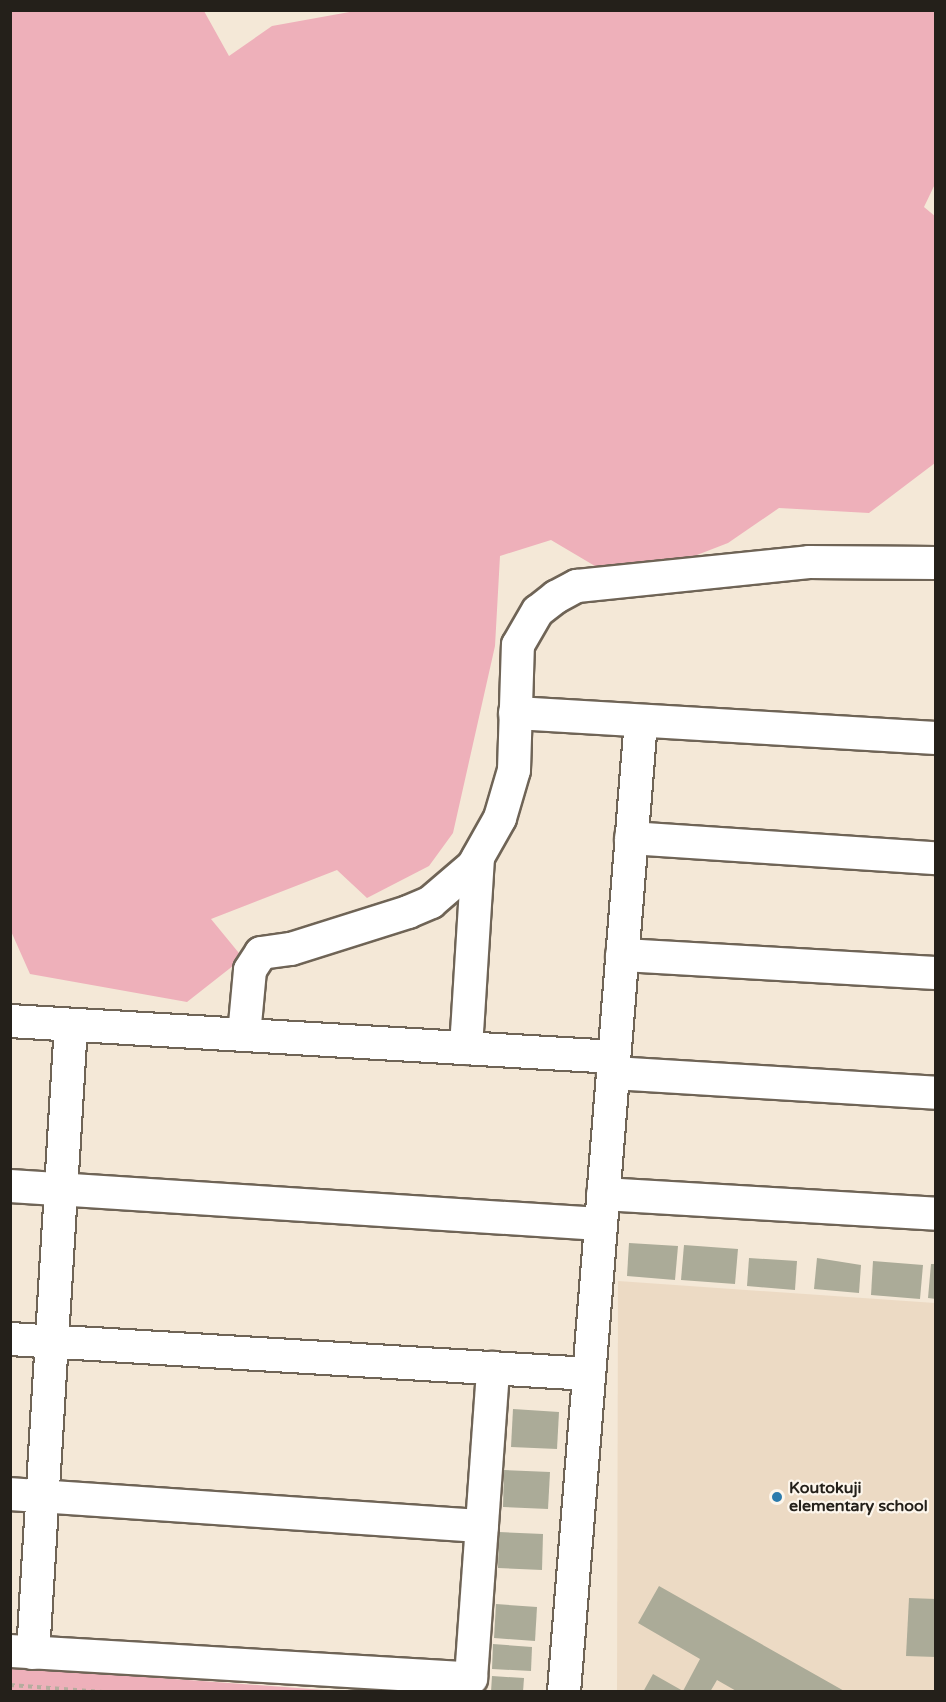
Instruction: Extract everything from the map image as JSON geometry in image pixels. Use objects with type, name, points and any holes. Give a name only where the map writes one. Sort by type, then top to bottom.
[{"type":"street","points":[[244,1035],[250,970],[261,953],[291,949],[408,912],[431,902],[478,858],[510,791],[518,645],[538,611],[577,586],[809,562],[936,563]]},
{"type":"street","points":[[515,713],[936,738]]},
{"type":"street","points":[[564,1692],[641,721]]},
{"type":"street","points":[[631,838],[936,858]]},
{"type":"street","points":[[466,1048],[478,858]]},
{"type":"street","points":[[622,955],[936,973]]},
{"type":"street","points":[[10,1021],[466,1048],[613,1065],[936,1093]]},
{"type":"street","points":[[71,1025],[42,1496],[22,1652],[471,1678],[493,1368]]},
{"type":"street","points":[[10,1186],[602,1209],[936,1214]]},
{"type":"street","points":[[10,1339],[589,1374]]},
{"type":"street","points":[[10,1494],[482,1526]]},
{"type":"path","points":[[10,1685],[103,1692]]},
{"type":"shaded area","points":[[10,11],[204,11],[229,56],[272,26],[355,11],[935,11],[935,184],[924,207],[936,217],[935,463],[869,513],[779,508],[728,543],[684,560],[600,569],[551,540],[500,556],[495,646],[453,833],[429,866],[367,898],[337,870],[211,919],[243,958],[187,1002],[30,974],[10,929]]},
{"type":"shaded area","name":"Koutokuji elementary school","points":[[618,1281],[935,1303],[935,1691],[617,1692]]},
{"type":"shaded area","points":[[11,1667],[324,1690],[345,1691],[11,1691]]},
{"type":"building","points":[[629,1243],[678,1246],[675,1280],[627,1276]]},
{"type":"building","points":[[684,1245],[738,1249],[735,1284],[681,1280]]},
{"type":"building","points":[[749,1258],[797,1261],[795,1290],[747,1286]]},
{"type":"building","points":[[817,1258],[861,1265],[859,1293],[814,1289]]},
{"type":"building","points":[[873,1261],[923,1265],[920,1299],[871,1295]]},
{"type":"building","points":[[931,1264],[936,1264],[936,1299],[928,1298]]},
{"type":"building","points":[[513,1409],[559,1412],[557,1449],[511,1447]]},
{"type":"building","points":[[504,1470],[550,1472],[548,1509],[503,1507]]},
{"type":"building","points":[[499,1532],[543,1534],[542,1570],[498,1568]]},
{"type":"building","points":[[659,1586],[846,1692],[738,1692],[717,1680],[710,1692],[643,1692],[653,1674],[683,1691],[700,1659],[638,1623]]},
{"type":"building","points":[[909,1598],[936,1599],[936,1657],[906,1656]]},
{"type":"building","points":[[496,1604],[537,1607],[535,1641],[494,1638]]},
{"type":"building","points":[[493,1644],[532,1647],[531,1671],[492,1669]]},
{"type":"building","points":[[492,1676],[524,1678],[523,1692],[491,1692]]},
{"type":"place","name":"Koutokuji elementary school","points":[[777,1497]]}]
